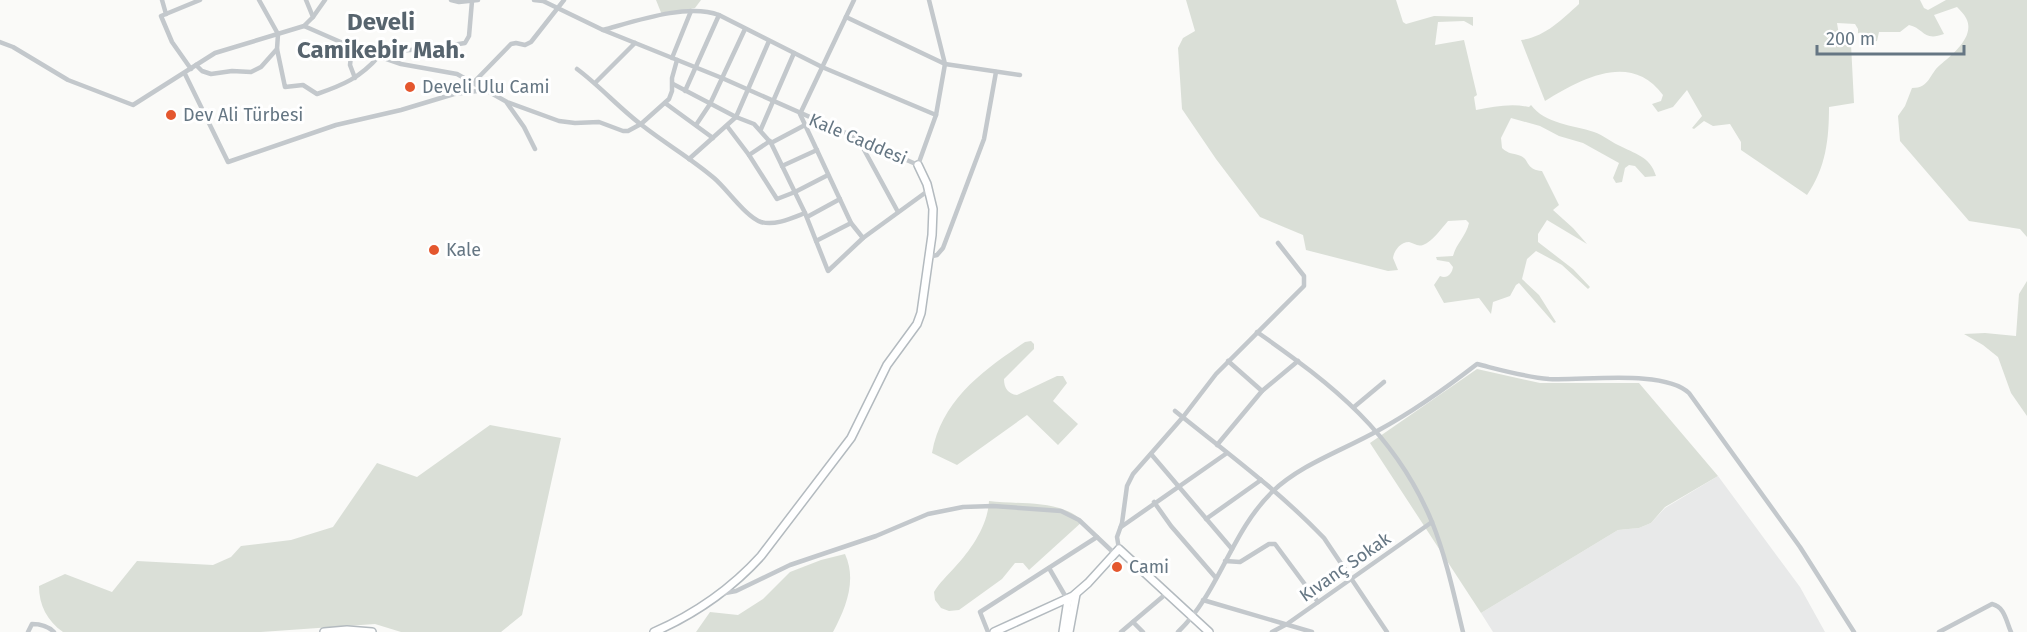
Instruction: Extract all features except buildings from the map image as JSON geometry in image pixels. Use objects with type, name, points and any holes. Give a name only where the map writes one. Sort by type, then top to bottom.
[{"type":"street","points":[[162,0],[166,14]]},
{"type":"street","points":[[191,69],[172,42],[161,16],[200,0]]},
{"type":"street","points":[[259,0],[278,34],[277,49],[285,87],[303,85],[317,94],[346,84],[379,56]]},
{"type":"street","points":[[306,0],[313,17]]},
{"type":"street","points":[[0,42],[13,47],[68,80],[134,105],[219,51],[304,26],[325,0]]},
{"type":"street","points":[[451,0],[459,2],[477,0]]},
{"type":"street","name":"Kale Caddesi","points":[[534,0],[543,1],[603,30],[722,78],[918,165],[929,190],[933,209],[921,313],[917,324],[883,372],[851,438],[746,573],[720,594],[682,619],[654,632]]},
{"type":"street","points":[[474,82],[511,44],[525,45],[531,42],[564,0]]},
{"type":"street","points":[[854,0],[800,114],[851,223],[863,238]]},
{"type":"street","points":[[918,165],[936,115],[945,64],[929,0]]},
{"type":"street","points":[[371,53],[465,43],[470,36],[472,1]]},
{"type":"street","points":[[304,26],[352,47],[402,64],[449,72],[474,82],[507,102],[564,122],[598,122],[626,131],[641,124],[665,104],[671,95],[675,59],[691,11]]},
{"type":"street","points":[[603,30],[647,18],[691,11],[709,12],[822,67],[936,115]]},
{"type":"street","points":[[686,90],[719,15]]},
{"type":"street","points":[[846,17],[945,64],[1020,75]]},
{"type":"street","points":[[696,125],[710,104],[745,28]]},
{"type":"street","points":[[689,159],[736,117],[770,41]]},
{"type":"street","points":[[595,83],[635,43]]},
{"type":"street","points":[[352,47],[350,65],[355,78]]},
{"type":"street","points":[[196,65],[202,71],[211,74],[232,71],[251,72],[261,67],[277,49]]},
{"type":"street","points":[[761,129],[794,53]]},
{"type":"street","points":[[577,69],[641,124],[717,180],[756,220],[776,222],[806,215],[840,199]]},
{"type":"street","points":[[928,257],[937,255],[943,248],[984,139],[996,72]]},
{"type":"street","points":[[185,74],[228,162],[336,125],[401,110],[454,94],[485,90]]},
{"type":"street","points":[[673,84],[761,129],[771,142],[806,215],[828,271],[863,238],[929,190]]},
{"type":"street","points":[[507,102],[536,149]]},
{"type":"street","points":[[665,104],[713,138]]},
{"type":"street","points":[[749,155],[806,125]]},
{"type":"street","points":[[727,126],[777,199],[828,175]]},
{"type":"street","points":[[861,140],[879,180],[898,213]]},
{"type":"street","points":[[782,166],[817,150]]},
{"type":"street","points":[[816,241],[851,223]]},
{"type":"street","points":[[994,632],[1068,600],[1088,583],[1117,551],[1117,537],[1129,482],[1135,471],[1183,417],[1205,386],[1305,284],[1304,276],[1278,243]]},
{"type":"street","points":[[1257,332],[1298,361],[1354,407],[1377,431],[1409,479],[1432,522],[1464,632]]},
{"type":"street","points":[[1217,445],[1262,391],[1298,361]]},
{"type":"street","points":[[1228,362],[1262,391]]},
{"type":"street","points":[[1178,632],[1194,617],[1248,522],[1273,491],[1324,457],[1377,431],[1428,400],[1477,363],[1549,379],[1631,378],[1679,386],[1689,393],[1785,524],[1854,632]]},
{"type":"street","points":[[1354,407],[1383,382]]},
{"type":"street","points":[[1175,411],[1261,480],[1324,538],[1387,632]]},
{"type":"street","points":[[1121,526],[1227,453]]},
{"type":"street","points":[[1151,454],[1232,549]]},
{"type":"street","points":[[1206,519],[1261,480]]},
{"type":"street","points":[[1154,502],[1171,526],[1216,578]]},
{"type":"street","points":[[720,594],[742,589],[773,572],[807,558],[876,536],[928,514],[954,508],[993,506],[1057,510],[1075,517],[1168,593],[1209,632]]},
{"type":"street","name":"Kıvanç Sokak","points":[[1272,632],[1287,624],[1432,522]]},
{"type":"street","points":[[988,632],[980,612],[1097,537]]},
{"type":"street","points":[[1225,561],[1240,562],[1269,544],[1275,544],[1318,602]]},
{"type":"street","points":[[1049,568],[1068,600],[1063,632]]},
{"type":"street","points":[[1121,632],[1168,593]]},
{"type":"street","points":[[1070,632],[1076,594]]},
{"type":"street","points":[[1203,600],[1312,632]]},
{"type":"street","points":[[1939,632],[1992,604],[2003,611],[2010,632]]},
{"type":"street","points":[[1133,621],[1143,632]]},
{"type":"street","points":[[28,632],[32,624],[36,624],[47,626],[54,632]]},
{"type":"street","points":[[324,632],[347,630],[372,632]]},
{"type":"shaded area","points":[[656,0],[701,0],[695,8],[662,15]]},
{"type":"shaded area","points":[[1186,0],[1396,0],[1403,22],[1406,24],[1434,16],[1473,17],[1473,26],[1464,21],[1438,22],[1435,45],[1464,40],[1477,95],[1474,97],[1476,110],[1509,105],[1529,107],[1531,105],[1552,120],[1597,133],[1641,156],[1650,164],[1656,176],[1645,177],[1635,166],[1629,165],[1625,168],[1622,182],[1616,183],[1613,178],[1619,163],[1583,143],[1559,136],[1540,126],[1511,118],[1501,138],[1502,148],[1521,156],[1530,166],[1542,171],[1559,205],[1553,210],[1587,244],[1547,220],[1538,234],[1538,242],[1573,269],[1590,287],[1588,289],[1562,265],[1536,251],[1527,259],[1522,279],[1539,295],[1556,322],[1554,323],[1519,283],[1510,296],[1493,302],[1491,314],[1479,298],[1444,303],[1434,285],[1440,276],[1449,275],[1453,267],[1449,262],[1437,260],[1436,257],[1453,256],[1468,228],[1469,223],[1466,220],[1448,221],[1433,238],[1423,245],[1409,242],[1400,245],[1393,258],[1398,270],[1388,271],[1306,250],[1303,235],[1260,217],[1182,109],[1178,48],[1183,38],[1195,31]]},
{"type":"shaded area","points":[[1579,0],[1920,0],[1924,8],[1928,10],[1946,0],[2027,0],[2027,237],[2020,229],[1969,221],[1900,141],[1898,116],[1912,88],[1926,83],[1936,69],[1961,44],[1968,32],[1965,17],[1957,7],[1934,15],[1944,34],[1937,36],[1928,35],[1909,25],[1900,32],[1879,32],[1877,41],[1870,42],[1867,36],[1858,33],[1855,24],[1837,23],[1840,41],[1851,44],[1854,103],[1829,107],[1825,153],[1818,174],[1807,195],[1741,150],[1741,142],[1730,124],[1713,126],[1704,121],[1694,129],[1692,128],[1702,116],[1687,90],[1673,107],[1658,112],[1652,104],[1661,101],[1663,95],[1650,82],[1636,74],[1606,73],[1574,85],[1545,101],[1521,40],[1538,35],[1552,27],[1579,4]]},
{"type":"shaded area","points":[[2027,281],[2027,416],[2011,393],[1998,357],[1964,334],[1985,333],[2016,336],[2019,294]]},
{"type":"shaded area","points":[[1031,341],[1034,349],[1004,379],[1006,388],[1017,395],[1057,376],[1063,376],[1067,383],[1053,401],[1078,424],[1058,445],[1027,415],[957,465],[932,453],[945,417],[966,388],[994,364],[1025,342]]},
{"type":"shaded area","points":[[1477,369],[1540,383],[1639,383],[1718,476],[1665,507],[1651,523],[1639,528],[1618,530],[1481,613],[1370,443]]},
{"type":"shaded area","points":[[490,425],[561,438],[522,615],[501,632],[401,632],[375,624],[261,632],[63,632],[52,623],[42,606],[39,586],[65,574],[112,592],[137,561],[213,565],[231,557],[241,546],[291,540],[333,527],[377,463],[417,477]]},
{"type":"shaded area","points":[[1718,476],[1800,587],[1825,632],[1493,632],[1481,613],[1618,530],[1639,528],[1651,523],[1665,508]]},
{"type":"shaded area","points":[[989,501],[1051,506],[1063,509],[1083,521],[1029,570],[1023,563],[1015,563],[1002,579],[959,610],[949,611],[941,608],[935,600],[934,592],[978,537],[986,519]]},
{"type":"shaded area","points":[[845,554],[850,584],[846,604],[833,632],[696,632],[710,612],[738,615],[763,599],[790,572]]},
{"type":"place","name":"Develi Ulu Cami","points":[[410,87]]},
{"type":"place","name":"Dev Ali Türbesi","points":[[171,115]]},
{"type":"place","name":"Kale","points":[[434,250]]},
{"type":"place","name":"Cami","points":[[1117,567]]},
{"type":"district","name":"Develi Camikebir Mah.","points":[[381,36]]}]
